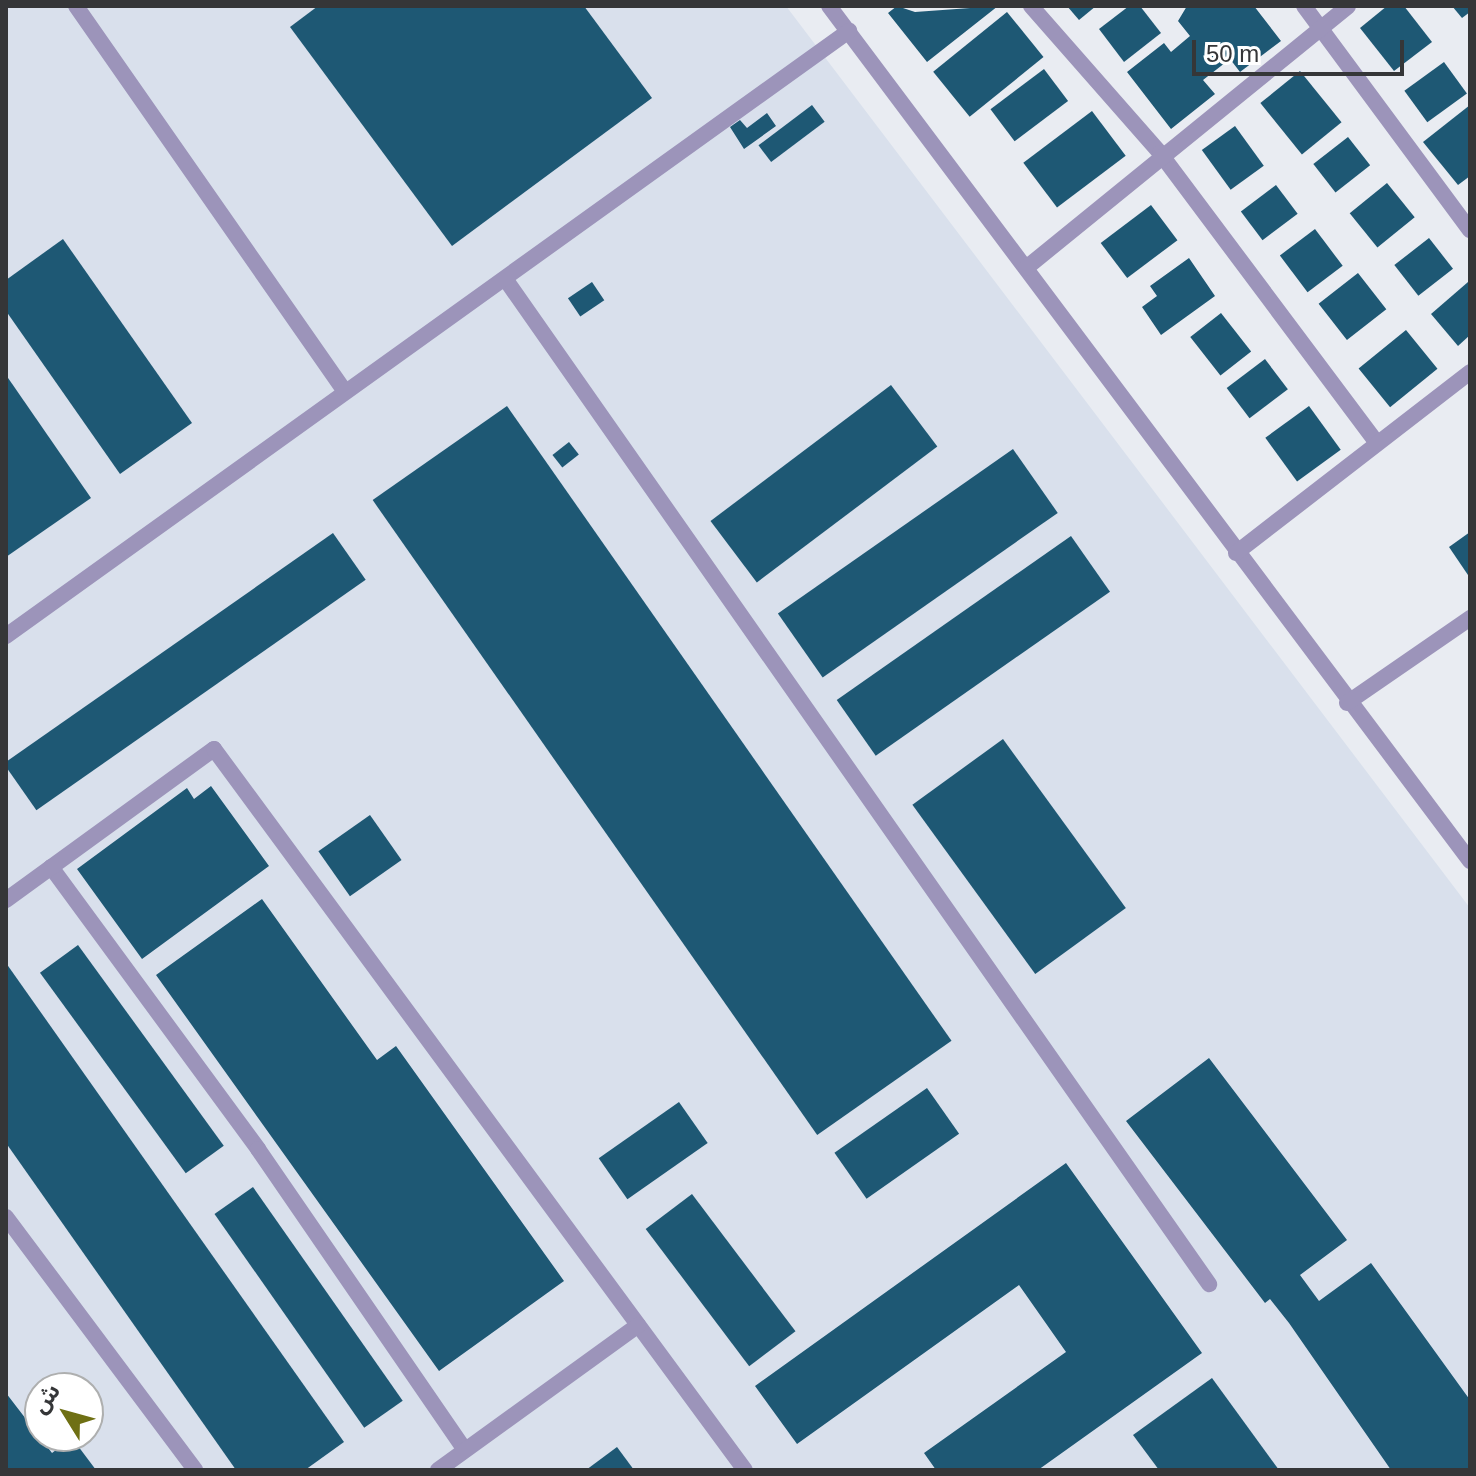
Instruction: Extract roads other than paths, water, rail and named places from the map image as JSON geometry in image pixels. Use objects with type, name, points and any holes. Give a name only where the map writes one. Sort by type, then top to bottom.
[{"type":"street","points":[[76,6],[344,390]]},
{"type":"street","points":[[829,6],[1347,703],[1470,861]]},
{"type":"street","points":[[1031,6],[1160,153],[1374,439]]},
{"type":"street","points":[[1304,6],[1322,26],[1470,230]]},
{"type":"street","points":[[1026,268],[1160,153],[1348,6]]},
{"type":"street","points":[[6,636],[344,390],[506,280],[849,31]]},
{"type":"street","points":[[506,280],[1209,1284]]},
{"type":"street","points":[[1236,553],[1374,439],[1470,372]]},
{"type":"street","points":[[1347,703],[1470,618]]},
{"type":"street","points":[[6,900],[214,749],[745,1470]]},
{"type":"street","points":[[51,867],[465,1450]]},
{"type":"street","points":[[6,1217],[195,1470]]},
{"type":"street","points":[[438,1470],[638,1325]]}]
